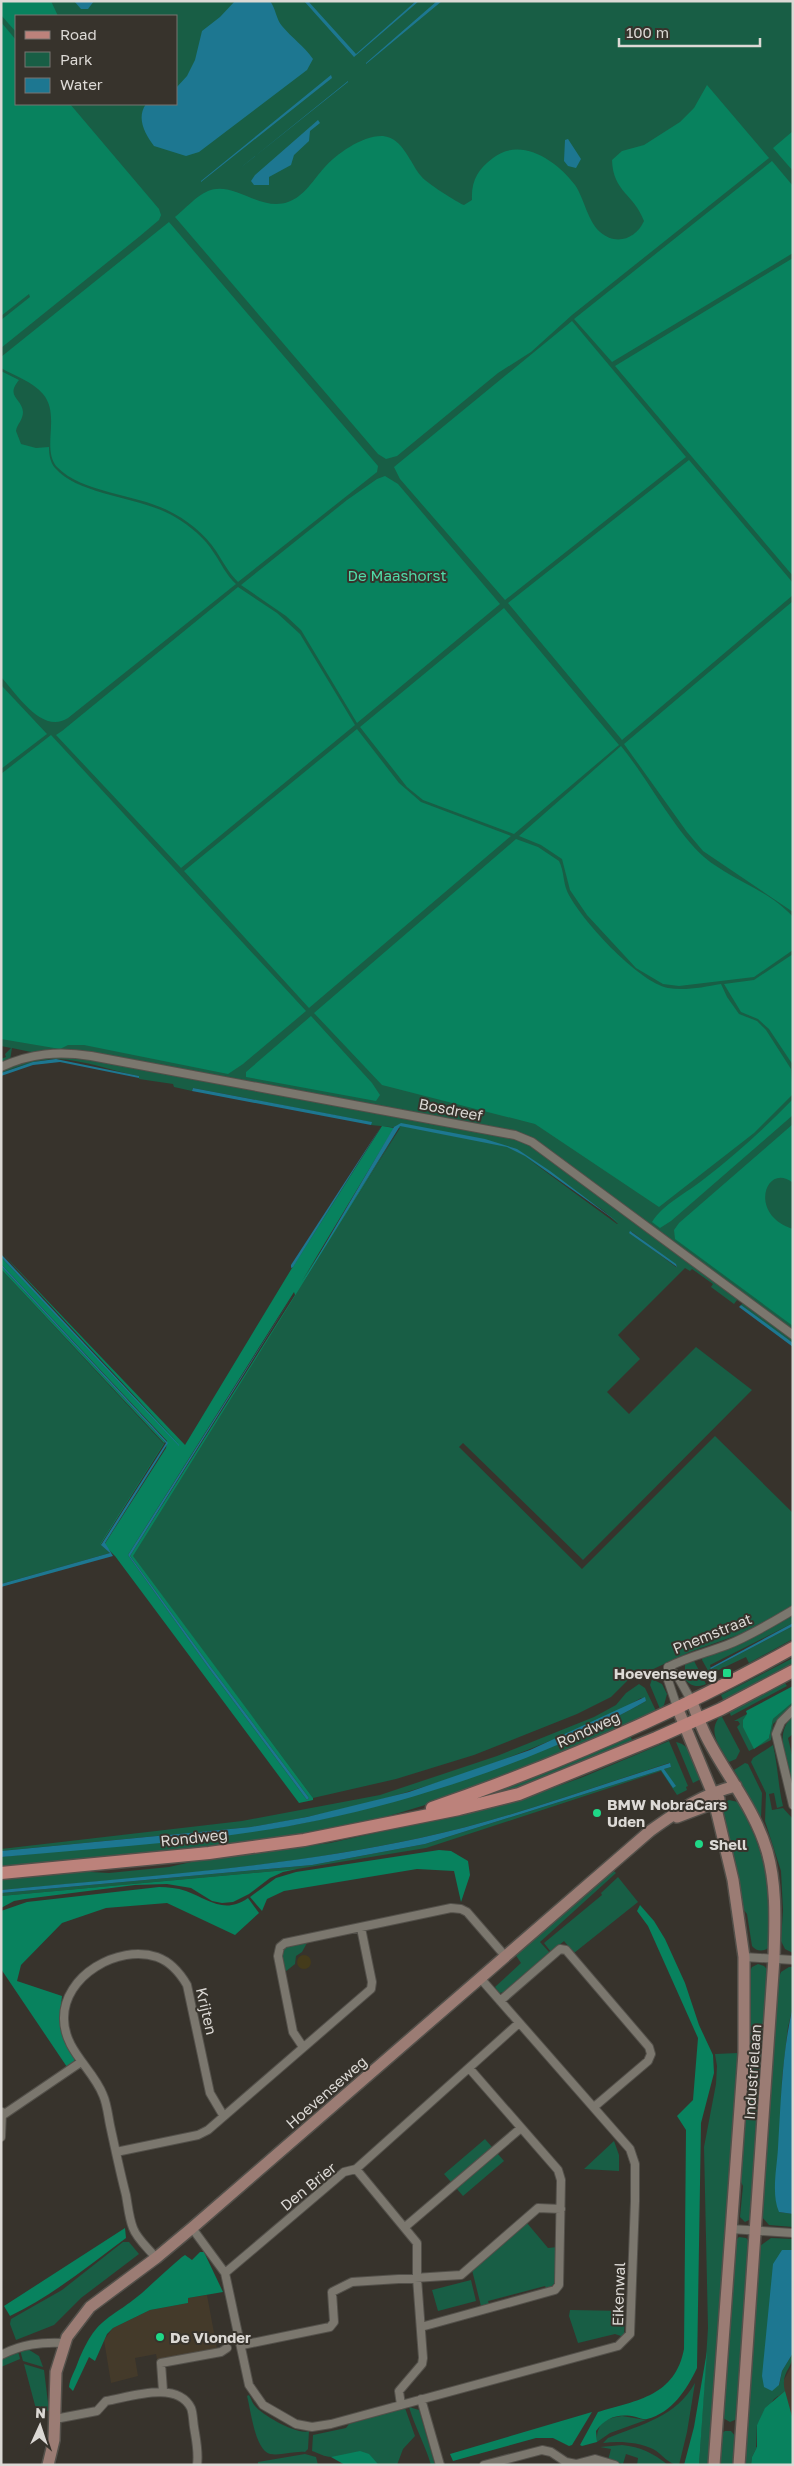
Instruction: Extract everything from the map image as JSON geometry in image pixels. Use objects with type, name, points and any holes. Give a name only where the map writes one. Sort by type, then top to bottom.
[{"type":"main road","name":"Rondweg","points":[[389,1822],[527,1774],[677,1707],[793,1648]]},
{"type":"main road","name":"Rondweg","points":[[1,1873],[209,1853],[304,1840],[459,1809],[519,1794],[564,1777],[684,1725],[793,1671]]},
{"type":"main road","name":"Industrielaan","points":[[691,1700],[706,1737],[736,1786],[759,1830],[767,1850],[774,1882],[774,1958],[739,2465]]},
{"type":"main road","name":"Industrielaan","points":[[677,1707],[713,1798],[733,1880],[744,1957],[744,2053],[714,2465]]},
{"type":"main road","name":"Hoevenseweg","points":[[48,2465],[54,2440],[55,2379],[64,2343],[76,2323],[90,2307],[156,2258],[192,2228],[677,1810],[713,1798],[736,1786]]},
{"type":"street","name":"Bosdreef","points":[[1,1067],[43,1054],[62,1052],[515,1135],[532,1142],[793,1335]]},
{"type":"street","name":"Pnemstraat","points":[[668,1666],[693,1654],[726,1645],[751,1634],[793,1610]]},
{"type":"street","name":"Pnemstraat","points":[[668,1666],[678,1677],[691,1700]]},
{"type":"street","name":"Pnemstraat","points":[[668,1666],[668,1680],[677,1707]]},
{"type":"street","points":[[793,1710],[780,1722],[776,1734],[793,1805]]},
{"type":"street","points":[[303,2047],[293,2032],[279,1950],[285,1943],[452,1908],[468,1912],[506,1957]]},
{"type":"street","points":[[116,2152],[198,2135],[208,2130],[223,2115],[371,1989],[372,1982],[360,1928]]},
{"type":"street","points":[[500,2001],[560,1949],[566,1950],[649,2047],[651,2054],[648,2061],[594,2107]]},
{"type":"street","name":"Krijten","points":[[156,2258],[133,2230],[104,2097],[81,2062],[64,2028],[65,2002],[73,1987],[84,1976],[113,1959],[129,1955],[145,1954],[158,1958],[176,1970],[187,1985],[210,2093],[223,2115]]},
{"type":"street","points":[[744,1957],[793,1960]]},
{"type":"street","name":"Eikenwal","points":[[422,2400],[618,2346],[630,2334],[635,2164],[630,2149],[481,1978]]},
{"type":"street","points":[[356,2169],[519,2023]]},
{"type":"street","points":[[1,2137],[2,2113],[81,2062]]},
{"type":"street","points":[[421,2327],[555,2290],[559,2285],[561,2180],[558,2170],[469,2068]]},
{"type":"street","points":[[405,2227],[521,2128]]},
{"type":"street","name":"Den Brier","points":[[225,2273],[344,2172],[356,2169],[417,2243],[422,2364],[399,2391],[401,2406]]},
{"type":"street","points":[[242,2345],[330,2327],[334,2322],[332,2292],[352,2282],[461,2275],[538,2208],[561,2209]]},
{"type":"street","points":[[192,2228],[225,2273],[242,2345],[249,2385],[263,2405],[296,2424],[312,2427],[422,2400],[440,2465]]},
{"type":"street","points":[[731,2229],[793,2233]]},
{"type":"street","points":[[1,2355],[17,2347],[30,2344],[64,2343]]},
{"type":"street","points":[[163,2391],[160,2363],[222,2352],[227,2348]]},
{"type":"street","points":[[55,2419],[97,2411],[106,2401],[163,2391],[175,2392],[185,2400],[191,2409],[199,2454],[197,2465]]},
{"type":"street","points":[[484,2465],[542,2450],[551,2452],[566,2464],[576,2464],[595,2459],[615,2465]]},
{"type":"shaded area","name":"De Vlonder","points":[[207,2295],[217,2349],[157,2360],[156,2354],[135,2358],[138,2376],[111,2383],[104,2340],[113,2328],[150,2310],[188,2303],[188,2298]]},
{"type":"shaded area","points":[[793,2363],[793,2454],[777,2393]]},
{"type":"green space","name":"De Maashorst","points":[[1,1],[793,1],[793,1337],[772,1324],[793,1340],[793,1343],[741,1305],[743,1303],[737,1300],[734,1304],[711,1287],[713,1284],[692,1269],[690,1271],[685,1268],[618,1335],[640,1359],[607,1392],[629,1414],[696,1347],[752,1390],[583,1560],[463,1443],[459,1447],[582,1569],[715,1436],[793,1513],[793,1606],[749,1631],[690,1652],[649,1671],[647,1669],[628,1680],[611,1697],[577,1714],[474,1755],[396,1779],[313,1798],[132,1556],[400,1128],[371,1125],[371,1122],[193,1088],[192,1091],[174,1087],[173,1084],[139,1079],[139,1076],[68,1060],[51,1059],[22,1065],[1,1073],[1,1070],[13,1065],[50,1056],[12,1048],[10,1060],[1,1063],[1,1059],[6,1057],[5,1054],[11,1048],[1,1046]],"holes":[[[527,1158],[604,1211],[618,1224],[617,1224]],[[629,1232],[632,1232],[677,1266],[676,1267]]]},
{"type":"green space","points":[[1,1],[51,1],[58,15],[15,15],[15,31],[1,15]]},
{"type":"green space","points":[[1,22],[15,39],[15,105],[71,105],[159,209],[161,215],[159,220],[140,236],[1,348],[1,320],[30,297],[29,294],[1,316]]},
{"type":"green space","points":[[707,85],[769,158],[572,315],[531,352],[498,373],[397,456],[386,459],[378,454],[175,217],[199,196],[217,189],[227,189],[267,203],[278,204],[288,202],[304,192],[329,163],[343,151],[367,139],[383,136],[396,141],[401,146],[424,179],[464,205],[472,200],[476,176],[493,158],[504,152],[515,150],[538,154],[559,168],[575,185],[592,222],[600,232],[612,239],[625,238],[636,232],[644,221],[640,212],[616,179],[612,160],[622,151],[644,145],[680,122],[694,108]]},
{"type":"green space","points":[[793,131],[793,171],[773,148]]},
{"type":"green space","points":[[772,161],[793,186],[793,253],[612,362],[574,319]]},
{"type":"green space","points":[[169,222],[378,466],[377,472],[238,582],[206,539],[181,518],[167,510],[140,500],[94,488],[68,476],[57,467],[51,451],[51,412],[48,402],[43,394],[34,386],[1,368],[1,357]]},
{"type":"green space","points":[[793,258],[793,576],[615,366]]},
{"type":"green space","points":[[572,321],[686,457],[505,600],[400,479],[394,467]]},
{"type":"green space","points":[[1,371],[19,380],[15,386],[14,394],[23,412],[16,431],[21,444],[36,448],[49,447],[50,458],[55,468],[79,485],[162,510],[175,517],[206,542],[226,573],[236,584],[68,718],[58,722],[40,717],[31,710],[1,677]]},
{"type":"green space","points":[[689,460],[793,583],[793,595],[622,740],[508,603]]},
{"type":"green space","points":[[385,476],[398,484],[500,604],[357,723],[301,630],[286,616],[241,585],[347,500],[377,479]]},
{"type":"green space","points":[[238,587],[277,613],[300,634],[355,725],[181,868],[56,735]]},
{"type":"green space","points":[[793,601],[793,912],[703,851],[687,832],[624,744]]},
{"type":"green space","points":[[504,608],[619,745],[514,834],[423,800],[407,787],[360,727]]},
{"type":"green space","points":[[1,685],[47,734],[1,769]]},
{"type":"green space","points":[[357,729],[399,783],[421,802],[511,836],[309,1008],[184,871]]},
{"type":"green space","points":[[51,735],[306,1011],[243,1064],[228,1074],[84,1045],[68,1045],[60,1049],[1,1039],[1,774]]},
{"type":"green space","points":[[621,746],[682,833],[704,857],[773,899],[793,917],[793,950],[754,977],[679,986],[663,984],[636,968],[587,915],[570,890],[562,859],[541,845],[519,836]]},
{"type":"green space","points":[[516,839],[538,847],[559,861],[567,891],[574,903],[596,932],[626,962],[641,974],[668,988],[688,989],[721,984],[727,997],[739,1014],[757,1021],[766,1030],[791,1069],[793,1094],[754,1133],[659,1207],[535,1124],[382,1085],[314,1013]]},
{"type":"green space","points":[[793,954],[793,1065],[769,1029],[758,1019],[741,1012],[724,984],[754,980]]},
{"type":"green space","points":[[311,1016],[372,1083],[380,1095],[376,1101],[246,1077],[246,1072]]},
{"type":"green space","points":[[793,1099],[793,1115],[671,1221],[660,1228],[652,1222],[669,1204],[716,1170],[739,1150]]},
{"type":"green space","points":[[793,1124],[793,1183],[783,1178],[775,1179],[769,1184],[766,1192],[766,1202],[770,1213],[779,1222],[793,1229],[793,1326],[675,1239],[674,1230],[679,1223]]},
{"type":"green space","points":[[382,1126],[394,1128],[302,1281],[399,1129],[133,1556],[313,1798],[313,1800],[299,1803],[115,1556],[104,1545],[166,1448],[167,1441],[1,1264],[1,1257],[179,1444],[1,1252],[185,1445],[292,1268]],"holes":[[[294,1292],[295,1295],[130,1556],[309,1798],[307,1800],[128,1555]]]},
{"type":"green space","points":[[1,1266],[165,1442],[101,1544],[111,1553],[100,1544],[164,1443],[1,1269]]},
{"type":"green space","points":[[1,1269],[164,1444],[100,1544],[110,1553],[1,1584]]},
{"type":"green space","points":[[793,1613],[793,1623],[710,1665],[711,1669],[793,1626],[793,1639],[749,1663],[746,1657],[710,1674],[702,1660],[703,1656]]},
{"type":"green space","points":[[793,1658],[793,1667],[724,1702],[721,1695]]},
{"type":"green space","points":[[693,1659],[706,1684],[694,1686],[685,1679],[685,1664]]},
{"type":"green space","points":[[652,1679],[662,1684],[667,1694],[664,1705],[660,1709],[650,1685]]},
{"type":"green space","points":[[785,1683],[787,1686],[731,1716],[728,1709],[751,1696]]},
{"type":"green space","points":[[639,1684],[645,1688],[657,1713],[522,1770],[419,1807],[337,1828],[242,1845],[1,1868],[1,1857],[277,1828],[340,1815],[401,1799],[462,1780],[522,1758],[601,1725],[646,1701],[641,1698],[586,1726],[479,1769],[404,1793],[328,1812],[251,1827],[1,1851],[1,1849],[242,1821],[380,1795],[497,1756],[594,1717],[616,1705],[626,1693]]},
{"type":"green space","points":[[793,1686],[793,1702],[773,1719],[769,1738],[754,1749],[743,1727],[743,1720],[747,1714],[746,1711]]},
{"type":"green space","points":[[793,1702],[793,1705],[773,1724],[771,1740],[749,1751],[737,1727],[740,1724],[738,1721],[734,1721],[747,1714],[769,1738],[773,1719]]},
{"type":"green space","points":[[721,1715],[740,1751],[736,1759],[729,1762],[716,1739],[715,1727]]},
{"type":"green space","points":[[793,1716],[793,1734],[788,1738],[793,1759],[793,1784],[783,1748],[783,1739],[787,1723]]},
{"type":"green space","points":[[629,1732],[632,1740],[514,1791],[456,1807]]},
{"type":"green space","points":[[669,1741],[688,1786],[686,1787],[687,1790],[677,1795],[661,1771],[426,1848],[297,1869],[1,1896],[1,1893],[312,1865],[425,1844],[661,1770],[675,1786],[664,1769],[671,1767],[669,1763],[546,1804],[452,1831],[368,1848],[264,1864],[159,1876],[1,1890],[1,1878],[71,1871],[109,1873],[169,1867],[209,1858],[330,1843],[511,1803],[583,1777]]},
{"type":"green space","points":[[676,1742],[690,1751],[703,1778],[693,1783]]},
{"type":"green space","points":[[773,1745],[783,1806],[777,1808],[774,1793],[769,1794],[772,1810],[783,1808],[793,1819],[793,1953],[785,1949],[781,1941],[783,1910],[781,1871],[765,1821],[766,1793],[751,1762],[753,1758]]},
{"type":"green space","points":[[745,1763],[748,1764],[762,1793],[761,1818],[734,1770]]},
{"type":"green space","points":[[729,1800],[738,1802],[753,1832],[762,1860],[767,1888],[770,1946],[763,1950],[752,1946],[747,1914],[740,1905],[721,1809],[724,1803]]},
{"type":"green space","points":[[439,1850],[451,1851],[468,1861],[470,1875],[461,1902],[454,1871],[417,1869],[284,1891],[267,1899],[262,1911],[250,1897],[276,1878],[296,1872]]},
{"type":"green space","points":[[297,1869],[283,1872],[270,1878],[249,1894],[233,1902],[222,1903],[212,1901],[191,1888],[167,1884],[135,1885],[25,1899],[14,1901],[1,1908],[1,1896]]},
{"type":"green space","points":[[613,1870],[616,1873],[540,1942],[550,1953],[505,1992],[499,1993],[495,1987],[521,1963],[515,1954]]},
{"type":"green space","points":[[618,1877],[638,1902],[574,1953],[564,1941],[551,1952],[544,1943],[602,1895],[601,1893]]},
{"type":"green space","points":[[159,1887],[183,1890],[216,1904],[224,1905],[239,1903],[248,1898],[259,1913],[235,1935],[167,1903],[106,1908],[62,1923],[21,1965],[17,1981],[62,1996],[62,2029],[75,2058],[67,2067],[1,1969],[1,1911],[27,1902]]},
{"type":"green space","points":[[640,1905],[654,1921],[665,1939],[685,1983],[699,2025],[713,2055],[714,2073],[701,2123],[697,2368],[678,2399],[664,2411],[646,2419],[630,2416],[613,2417],[604,2422],[596,2431],[597,2442],[582,2446],[580,2445],[598,2412],[653,2394],[672,2377],[679,2365],[684,2349],[686,2130],[677,2116],[693,2100],[698,2038],[648,1926],[637,1911]]},
{"type":"green space","points":[[307,1943],[302,1952],[296,1956],[295,1964],[285,1972],[282,1952],[285,1947]]},
{"type":"green space","points":[[758,1964],[764,1966],[769,1971],[751,2219],[745,2222],[740,2217],[743,2186],[739,2178],[749,1973],[752,1967]]},
{"type":"green space","points":[[789,1967],[793,1967],[793,2006],[788,2027],[782,2079],[779,2212],[793,2214],[793,2227],[769,2225],[762,2217],[778,1980],[781,1972]]},
{"type":"green space","points":[[738,2053],[708,2465],[699,2465],[708,2328],[704,2147],[716,2084],[717,2066],[715,2054]]},
{"type":"green space","points":[[485,2139],[504,2161],[463,2196],[444,2174]]},
{"type":"green space","points":[[614,2141],[619,2155],[619,2171],[584,2169]]},
{"type":"green space","points":[[527,2223],[548,2248],[558,2247],[557,2280],[552,2286],[546,2288],[545,2286],[488,2301],[489,2304],[481,2306],[472,2270]]},
{"type":"green space","points":[[125,2228],[126,2238],[55,2290],[10,2316],[4,2306]]},
{"type":"green space","points":[[739,2237],[746,2238],[749,2241],[737,2419],[730,2422],[723,2418],[735,2241]]},
{"type":"green space","points":[[771,2238],[793,2239],[793,2250],[782,2250],[779,2386],[782,2371],[793,2353],[784,2379],[785,2391],[774,2399],[757,2425],[757,2447],[752,2457],[751,2465],[743,2465],[760,2246]]},
{"type":"green space","points":[[123,2242],[129,2242],[139,2254],[81,2298],[54,2325],[16,2340],[10,2324],[11,2319],[62,2290]]},
{"type":"green space","points":[[200,2252],[204,2252],[223,2292],[188,2298],[188,2303],[150,2310],[113,2328],[107,2334],[95,2361],[89,2357],[73,2391],[69,2387],[71,2378],[85,2347],[97,2328],[142,2293],[182,2257],[185,2255],[192,2260]]},
{"type":"green space","points":[[471,2280],[476,2301],[438,2311],[432,2290]]},
{"type":"green space","points":[[570,2310],[625,2311],[624,2337],[615,2334],[578,2343],[569,2316]]},
{"type":"green space","points":[[26,2348],[39,2356],[43,2367],[23,2361],[20,2350]]},
{"type":"green space","points":[[18,2351],[20,2359],[1,2367],[1,2360]]},
{"type":"green space","points":[[707,2351],[699,2465],[684,2465],[694,2427]]},
{"type":"green space","points":[[24,2364],[44,2370],[49,2411],[36,2409]]},
{"type":"green space","points":[[695,2383],[687,2432],[679,2465],[675,2465],[653,2449],[635,2443],[603,2443],[608,2438],[668,2412],[687,2395]]},
{"type":"green space","points":[[785,2391],[793,2420],[793,2465],[751,2465],[752,2457],[757,2447],[757,2425],[765,2408]]},
{"type":"green space","points":[[249,2395],[259,2410],[273,2419],[289,2428],[304,2432],[309,2431],[308,2449],[305,2452],[278,2454],[270,2454],[265,2451],[254,2429],[247,2396]]},
{"type":"green space","points":[[409,2407],[419,2410],[435,2465],[431,2465]]},
{"type":"green space","points":[[405,2408],[415,2436],[403,2449],[397,2465],[379,2465],[372,2458],[362,2453],[331,2457],[312,2451],[313,2435],[346,2428],[349,2424]]},
{"type":"green space","points":[[592,2412],[572,2445],[569,2446],[553,2438],[536,2438],[453,2461],[450,2454]]},
{"type":"green space","points":[[622,2416],[646,2420],[610,2433],[597,2442],[600,2426],[606,2420]]},
{"type":"green space","points":[[725,2431],[731,2431],[736,2437],[734,2465],[718,2465],[721,2434]]},
{"type":"green space","points":[[622,2445],[646,2451],[668,2465],[637,2465],[638,2458],[626,2454],[623,2464],[608,2460],[611,2449],[600,2447]]},
{"type":"green space","points":[[360,2451],[369,2454],[379,2465],[345,2465],[331,2457]]},
{"type":"green space","points":[[305,2454],[316,2457],[318,2465],[258,2465],[258,2462]]},
{"type":"sand","points":[[304,1955],[309,1957],[311,1962],[309,1967],[304,1969],[299,1967],[297,1962],[299,1957]]},
{"type":"water","points":[[74,1],[94,1],[88,9],[81,9]]},
{"type":"water","points":[[235,1],[270,1],[282,26],[313,59],[307,70],[199,152],[186,156],[154,146],[143,126],[143,109],[145,105],[178,105],[178,86],[187,76],[195,60],[202,31],[220,17]]},
{"type":"water","points":[[304,1],[308,1],[356,54],[416,1],[419,1],[354,57]]},
{"type":"water","points":[[437,1],[442,1],[366,64],[366,63]]},
{"type":"water","points":[[331,75],[332,78],[201,182],[201,181]]},
{"type":"water","points":[[348,81],[348,82],[239,169]]},
{"type":"water","points":[[318,120],[320,123],[310,131],[309,141],[294,155],[291,165],[269,177],[269,185],[254,185],[251,181],[255,175]]},
{"type":"water","points":[[568,139],[581,159],[576,168],[568,166],[564,161],[565,140]]},
{"type":"water","points":[[56,1059],[139,1076],[139,1078],[60,1062],[33,1065],[1,1076],[1,1073],[33,1062]]},
{"type":"water","points":[[193,1088],[372,1122],[371,1125],[192,1091]]},
{"type":"water","points":[[401,1123],[485,1139],[517,1149],[550,1171],[619,1223],[525,1156],[507,1147],[400,1126],[303,1282],[394,1127]]},
{"type":"water","points":[[382,1125],[293,1267],[291,1268],[291,1265]]},
{"type":"water","points":[[630,1231],[676,1264],[677,1267],[629,1233]]},
{"type":"water","points":[[1,1254],[179,1445],[179,1446],[1,1257]]},
{"type":"water","points":[[1,1264],[168,1443],[105,1543],[113,1556],[1,1587],[1,1584],[110,1553],[101,1545],[166,1443]]},
{"type":"water","points":[[295,1292],[130,1556],[309,1798],[307,1800],[128,1555]]},
{"type":"water","points":[[741,1305],[793,1343],[793,1347],[739,1307]]},
{"type":"water","points":[[793,1623],[793,1626],[710,1668]]},
{"type":"water","points":[[645,1697],[646,1701],[609,1721],[529,1757],[445,1787],[360,1811],[241,1834],[1,1857],[1,1851],[251,1827],[307,1817],[409,1792],[530,1750]]},
{"type":"water","points":[[670,1763],[671,1767],[664,1769],[676,1786],[673,1788],[661,1770],[425,1844],[312,1865],[1,1893],[1,1890],[264,1864],[316,1857],[420,1838],[452,1831],[546,1804]]},
{"type":"water","points":[[793,2006],[793,2214],[779,2212],[775,2189],[784,2058]]},
{"type":"water","points":[[782,2250],[793,2250],[793,2353],[782,2371],[779,2385],[772,2391],[764,2387],[762,2376],[773,2264]]},
{"type":"place","name":"Hoevenseweg","points":[[727,1673]]},
{"type":"place","name":"BMW NobraCars Uden","points":[[597,1813]]},
{"type":"place","name":"Shell","points":[[699,1844]]},
{"type":"place","name":"De Vlonder","points":[[160,2337]]}]
